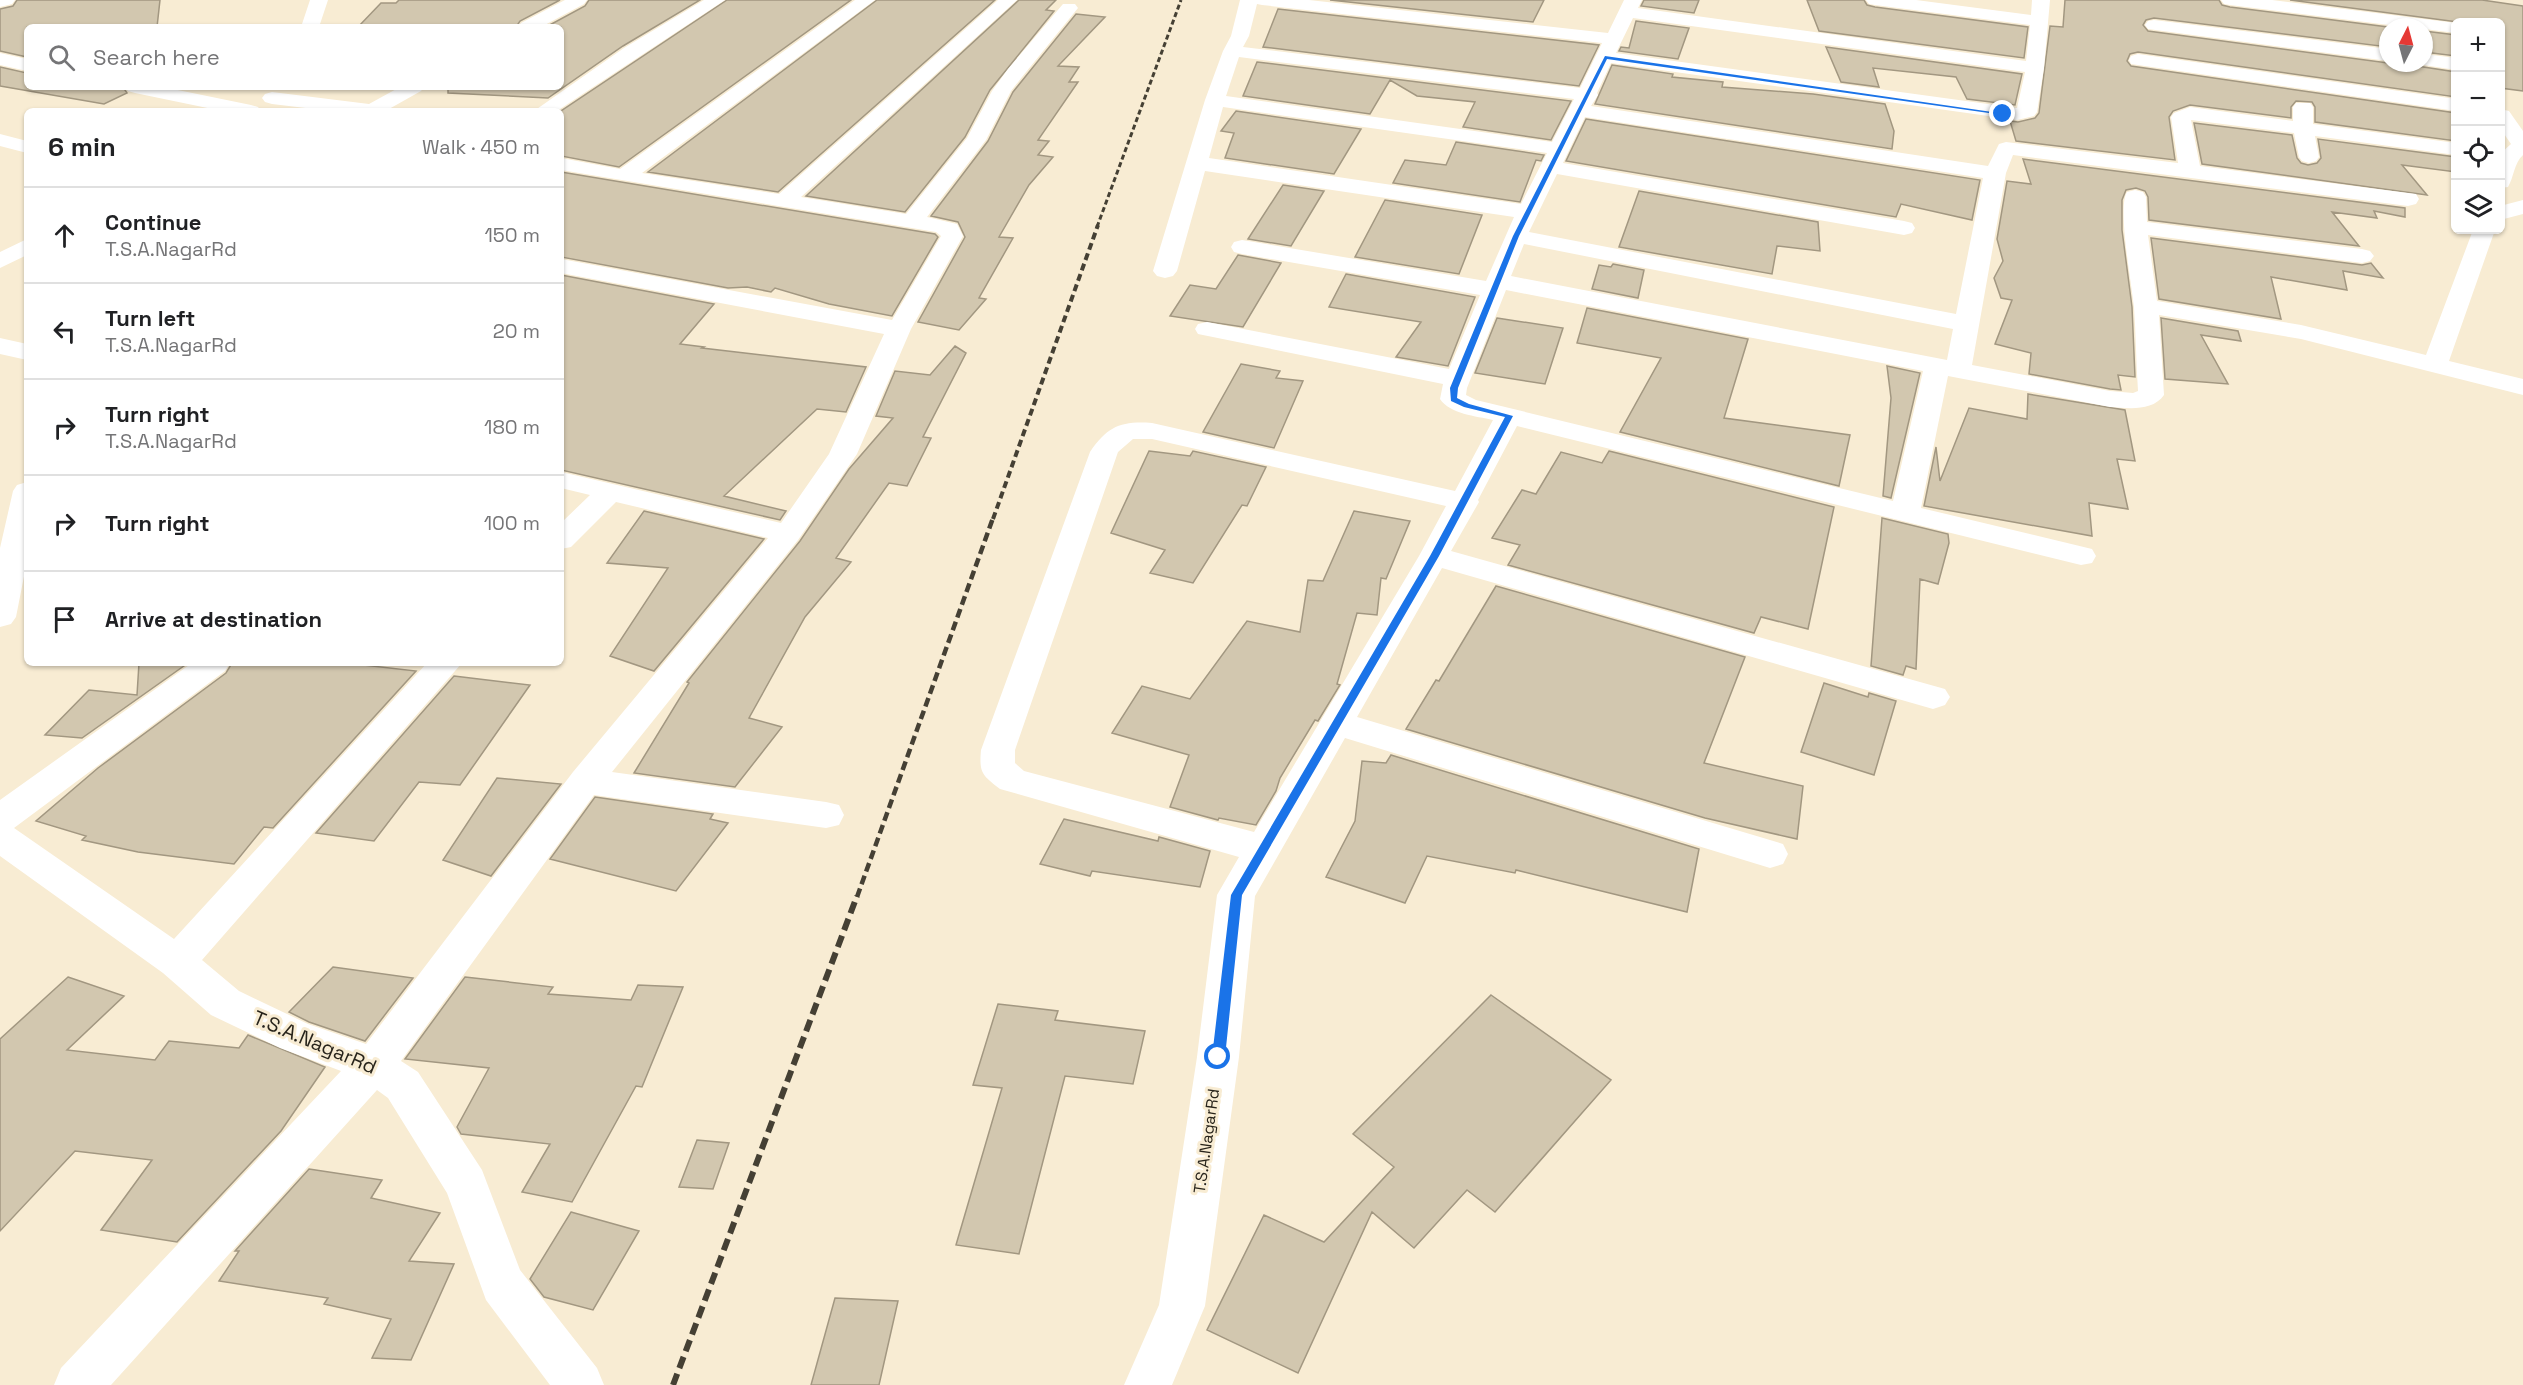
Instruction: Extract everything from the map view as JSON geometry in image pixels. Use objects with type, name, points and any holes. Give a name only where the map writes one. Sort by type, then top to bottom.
[{"type":"street","points":[[0,2],[6,0]]},
{"type":"street","points":[[311,24],[319,0]]},
{"type":"street","points":[[533,24],[578,0]]},
{"type":"street","points":[[548,108],[631,52],[716,0]]},
{"type":"street","points":[[624,176],[866,0]]},
{"type":"street","points":[[784,201],[1008,0]]},
{"type":"street","points":[[1166,271],[1215,100],[1232,51],[1240,36],[1249,0]]},
{"type":"street","points":[[1262,0],[1620,27],[2035,68]]},
{"type":"street","points":[[1875,0],[2037,21]]},
{"type":"street","points":[[1620,27],[2017,114],[2027,112],[2035,68],[2040,0]]},
{"type":"street","points":[[2230,0],[2451,20]]},
{"type":"street","points":[[2281,3],[2294,43],[2302,82],[2303,127],[2309,157]]},
{"type":"street","points":[[912,221],[976,140],[1002,91],[1015,73],[1069,8]]},
{"type":"street","points":[[2154,26],[2379,55]]},
{"type":"street","points":[[1620,27],[1522,224],[1454,388],[1453,399],[1467,406],[2082,556]]},
{"type":"street","points":[[1232,51],[1584,103],[1995,173]]},
{"type":"street","points":[[0,59],[24,64]]},
{"type":"street","points":[[2138,60],[2451,104]]},
{"type":"street","points":[[2433,61],[2451,63]]},
{"type":"street","points":[[150,90],[236,108]]},
{"type":"street","points":[[379,108],[409,90]]},
{"type":"street","points":[[270,99],[357,108]]},
{"type":"street","points":[[1215,100],[1555,158],[1904,228]]},
{"type":"street","points":[[2190,172],[2181,117],[2190,113],[2451,148]]},
{"type":"street","points":[[2505,116],[2523,122]]},
{"type":"street","points":[[2501,180],[2514,151],[2505,126]]},
{"type":"street","points":[[0,141],[24,146]]},
{"type":"street","points":[[1905,514],[1947,368],[1967,324],[1995,173],[2006,148],[2408,199]]},
{"type":"street","points":[[1197,163],[1522,224],[1967,324]]},
{"type":"street","points":[[78,1385],[374,1065],[585,781],[788,534],[843,454],[899,329],[952,236],[949,229],[912,221],[564,165]]},
{"type":"street","points":[[1242,247],[1496,285],[2110,399],[2136,401],[2151,395],[2146,306],[2136,227],[2136,197]]},
{"type":"street","points":[[2505,212],[2523,207]]},
{"type":"street","points":[[2136,227],[2361,256]]},
{"type":"street","points":[[2435,365],[2483,234]]},
{"type":"street","points":[[0,261],[24,248]]},
{"type":"street","points":[[564,267],[899,329]]},
{"type":"street","points":[[2146,306],[2301,332],[2523,387]]},
{"type":"street","points":[[1207,329],[1459,379]]},
{"type":"street","points":[[0,346],[24,351]]},
{"type":"street","name":"T.S.A.NagarRd","points":[[1148,1385],[1182,1306],[1218,1057],[1236,895],[1465,502],[1509,416]]},
{"type":"street","points":[[1263,849],[1036,788],[1012,780],[997,768],[998,750],[1104,452],[1116,436],[1132,430],[1152,431],[1465,502]]},
{"type":"street","points":[[1490,452],[1573,432]]},
{"type":"street","points":[[564,481],[788,534]]},
{"type":"street","points":[[564,537],[610,492]]},
{"type":"street","points":[[0,617],[24,508]]},
{"type":"street","points":[[1434,556],[1933,697]]},
{"type":"street","points":[[0,819],[210,666]]},
{"type":"street","points":[[177,962],[443,666]]},
{"type":"street","points":[[1337,723],[1770,854]]},
{"type":"street","points":[[585,781],[826,816]]},
{"type":"street","name":"T.S.A.NagarRd","points":[[0,837],[177,962],[225,1003],[294,1036],[374,1065],[403,1085],[466,1184],[502,1284],[580,1385]]},
{"type":"building","points":[[17,0],[160,0],[157,24],[24,24],[24,56],[0,51],[0,9],[13,6]]},
{"type":"building","points":[[399,0],[560,0],[518,24],[361,24],[381,3],[396,3]]},
{"type":"building","points":[[589,0],[700,0],[623,46],[564,87],[564,24],[552,24],[585,6]]},
{"type":"building","points":[[727,0],[851,0],[619,167],[564,157],[564,109]]},
{"type":"building","points":[[877,0],[995,0],[778,192],[648,172]]},
{"type":"building","points":[[1019,0],[1056,0],[1046,10],[1054,11],[990,90],[965,137],[905,212],[806,196]]},
{"type":"building","points":[[1330,0],[1544,0],[1533,22]]},
{"type":"building","points":[[1644,0],[1699,0],[1694,13],[1641,6]]},
{"type":"building","points":[[1807,0],[1864,0],[1867,5],[1875,7],[2028,27],[2024,58],[1819,31]]},
{"type":"building","points":[[2065,0],[2219,0],[2222,5],[2230,7],[2379,26],[2379,46],[2154,18],[2146,20],[2143,25],[2148,31],[2379,62],[2379,72],[2433,72],[2433,68],[2451,71],[2451,96],[2138,52],[2130,54],[2127,61],[2131,66],[2451,112],[2451,140],[2315,122],[2315,107],[2312,102],[2296,101],[2291,107],[2291,118],[2190,105],[2173,111],[2169,117],[2175,160],[2016,141],[2010,121],[2018,122],[2035,118],[2039,113],[2050,26],[2063,27]]},
{"type":"building","points":[[2290,0],[2482,0],[2523,6],[2523,91],[2505,89],[2505,18],[2451,18],[2451,21]]},
{"type":"building","points":[[1278,9],[1599,45],[1579,86],[1263,47]]},
{"type":"building","points":[[1076,14],[1105,17],[1058,66],[1079,67],[1069,82],[1078,82],[1038,140],[1049,141],[1038,155],[1053,157],[1029,185],[999,237],[1013,238],[979,298],[986,299],[959,330],[918,322],[965,237],[958,222],[931,216],[988,141],[1013,92]]},
{"type":"building","points":[[1636,21],[1689,28],[1678,59],[1619,51],[1621,47],[1629,48]]},
{"type":"building","points":[[2433,32],[2451,34],[2451,55],[2433,53]]},
{"type":"building","points":[[1826,47],[2022,74],[2015,105],[1967,99],[1956,77],[1873,68],[1879,87],[1841,82]]},
{"type":"building","points":[[1257,62],[1571,101],[1551,140],[1463,127],[1475,102],[1417,96],[1390,80],[1370,114],[1243,96]]},
{"type":"building","points":[[1612,65],[1673,74],[1672,77],[1723,82],[1722,87],[1813,94],[1885,104],[1894,131],[1892,149],[1595,104]]},
{"type":"building","points":[[0,67],[24,72],[24,90],[125,90],[127,93],[104,104],[0,86]]},
{"type":"building","points":[[448,90],[560,90],[548,98],[448,93]]},
{"type":"building","points":[[1236,111],[1361,129],[1334,174],[1225,158],[1234,133],[1221,131]]},
{"type":"building","points":[[1586,119],[1980,180],[1972,220],[1901,204],[1896,217],[1566,161]]},
{"type":"building","points":[[2194,123],[2292,135],[2297,158],[2301,163],[2308,165],[2317,163],[2321,158],[2318,139],[2451,156],[2451,171],[2402,165],[2427,195],[2202,164]]},
{"type":"building","points":[[1456,142],[1544,155],[1541,161],[1536,160],[1520,202],[1393,183],[1405,160],[1446,165]]},
{"type":"building","points":[[2023,159],[2405,208],[2405,217],[2374,211],[2377,218],[2332,212],[2359,246],[2149,220],[2148,197],[2145,191],[2136,188],[2126,190],[2122,200],[2122,230],[2132,307],[2135,377],[2118,375],[2121,390],[2110,389],[2029,374],[2031,353],[1995,344],[2012,300],[2001,298],[1994,278],[2003,261],[1997,239],[2007,181],[2031,184]]},
{"type":"building","points":[[564,172],[935,234],[938,237],[892,316],[829,304],[775,288],[771,292],[747,287],[728,288],[564,258]]},
{"type":"building","points":[[1283,185],[1324,191],[1291,246],[1248,239]]},
{"type":"building","points":[[1639,191],[1818,222],[1820,251],[1777,246],[1772,274],[1619,247]]},
{"type":"building","points":[[1385,200],[1482,215],[1459,274],[1355,257]]},
{"type":"building","points":[[2151,238],[2362,265],[2371,263],[2383,278],[2343,271],[2347,290],[2271,277],[2281,319],[2159,299]]},
{"type":"building","points":[[1238,255],[1281,263],[1243,327],[1170,316],[1190,285],[1216,289]]},
{"type":"building","points":[[1613,264],[1644,270],[1638,298],[1592,289],[1599,265],[1611,267]]},
{"type":"building","points":[[1346,274],[1475,297],[1448,366],[1396,357],[1421,322],[1329,307]]},
{"type":"building","points":[[564,276],[714,304],[680,344],[866,367],[846,412],[817,409],[724,496],[786,511],[780,520],[564,471]]},
{"type":"building","points":[[1587,308],[1748,339],[1724,418],[1850,435],[1839,486],[1620,432],[1661,358],[1577,343]]},
{"type":"building","points":[[1497,318],[1563,328],[1545,384],[1475,373]]},
{"type":"building","points":[[2161,318],[2238,331],[2241,341],[2201,335],[2228,384],[2165,379]]},
{"type":"building","points":[[955,346],[966,353],[923,437],[931,438],[907,486],[889,483],[836,558],[851,562],[805,617],[749,718],[782,727],[735,787],[634,773],[689,683],[687,682],[800,541],[849,469],[893,418],[876,416],[895,371],[930,375]]},
{"type":"building","points":[[1241,364],[1280,371],[1276,378],[1303,381],[1274,448],[1203,432]]},
{"type":"building","points":[[1887,366],[1920,373],[1891,498],[1883,496],[1891,398]]},
{"type":"building","points":[[2028,394],[2125,410],[2135,461],[2117,459],[2128,509],[2089,503],[2092,536],[1924,506],[1936,447],[1940,481],[1969,408],[2027,419]]},
{"type":"building","points":[[1149,451],[1190,456],[1193,451],[1266,467],[1247,506],[1242,505],[1193,583],[1150,573],[1165,550],[1111,533]]},
{"type":"building","points":[[1609,451],[1834,507],[1808,629],[1761,617],[1754,633],[1508,565],[1520,545],[1492,538],[1522,490],[1536,494],[1561,452],[1602,463]]},
{"type":"building","points":[[644,511],[764,539],[654,671],[610,656],[668,568],[607,563]]},
{"type":"building","points":[[1354,511],[1410,521],[1386,579],[1381,578],[1377,615],[1357,613],[1337,684],[1340,685],[1318,721],[1315,720],[1280,778],[1276,791],[1256,825],[1219,818],[1218,820],[1170,807],[1189,755],[1112,733],[1142,686],[1190,699],[1247,621],[1300,632],[1308,580],[1323,581]]},
{"type":"building","points":[[1882,518],[1948,534],[1949,543],[1938,584],[1920,579],[1916,669],[1906,666],[1903,675],[1871,666]]},
{"type":"building","points":[[1496,586],[1745,657],[1704,763],[1803,786],[1797,839],[1705,818],[1406,729],[1436,680],[1439,681]]},
{"type":"building","points":[[139,666],[184,666],[82,738],[45,735],[89,690],[137,695]]},
{"type":"building","points":[[230,666],[372,666],[416,671],[273,828],[264,827],[234,864],[138,852],[82,840],[86,836],[36,821],[98,768],[226,673]]},
{"type":"building","points":[[454,676],[530,685],[460,785],[419,782],[374,841],[316,833]]},
{"type":"building","points":[[1824,683],[1868,697],[1869,693],[1896,701],[1874,775],[1801,752]]},
{"type":"building","points":[[1391,755],[1699,849],[1687,912],[1516,870],[1515,873],[1427,856],[1405,903],[1326,877],[1355,821],[1362,761],[1386,763]]},
{"type":"building","points":[[497,778],[561,784],[491,876],[443,860]]},
{"type":"building","points":[[595,797],[713,814],[710,819],[728,823],[676,891],[550,859]]},
{"type":"building","points":[[1064,819],[1158,841],[1159,837],[1210,851],[1200,887],[1092,871],[1090,876],[1040,864]]},
{"type":"building","points":[[333,967],[413,978],[365,1041],[309,1022],[289,1012]]},
{"type":"building","points":[[68,977],[124,996],[67,1050],[155,1060],[169,1041],[239,1048],[248,1035],[325,1067],[281,1131],[177,1242],[101,1230],[152,1160],[75,1151],[0,1231],[0,1039]]},
{"type":"building","points":[[465,977],[553,987],[548,994],[631,1000],[638,985],[683,987],[642,1087],[636,1086],[572,1202],[522,1192],[550,1144],[461,1134],[457,1127],[489,1068],[405,1059]]},
{"type":"building","points":[[1491,995],[1611,1080],[1495,1212],[1467,1190],[1414,1248],[1372,1212],[1298,1373],[1207,1330],[1264,1215],[1324,1242],[1394,1167],[1353,1134]]},
{"type":"building","points":[[998,1004],[1058,1011],[1055,1020],[1145,1031],[1133,1084],[1065,1076],[1019,1254],[956,1245],[1002,1088],[973,1085]]},
{"type":"building","points":[[697,1140],[729,1143],[713,1189],[679,1187]]},
{"type":"building","points":[[309,1169],[382,1180],[371,1198],[440,1213],[409,1261],[454,1264],[411,1360],[372,1358],[391,1319],[324,1304],[328,1298],[219,1281],[239,1251],[235,1251]]},
{"type":"building","points":[[571,1212],[639,1231],[593,1310],[544,1297],[530,1279]]},
{"type":"building","points":[[835,1298],[898,1301],[879,1385],[811,1385]]},
{"type":"railway","points":[[1097,227],[1181,0]]},
{"type":"railway","points":[[993,519],[1098,225]]},
{"type":"railway","points":[[857,897],[993,518]]},
{"type":"railway","points":[[673,1385],[857,896]]},
{"type":"route","points":[[1218,1057],[1236,895],[1434,556],[1479,476],[1509,416],[1467,406],[1453,399],[1454,388],[1516,236],[1605,57],[2003,114]]}]
